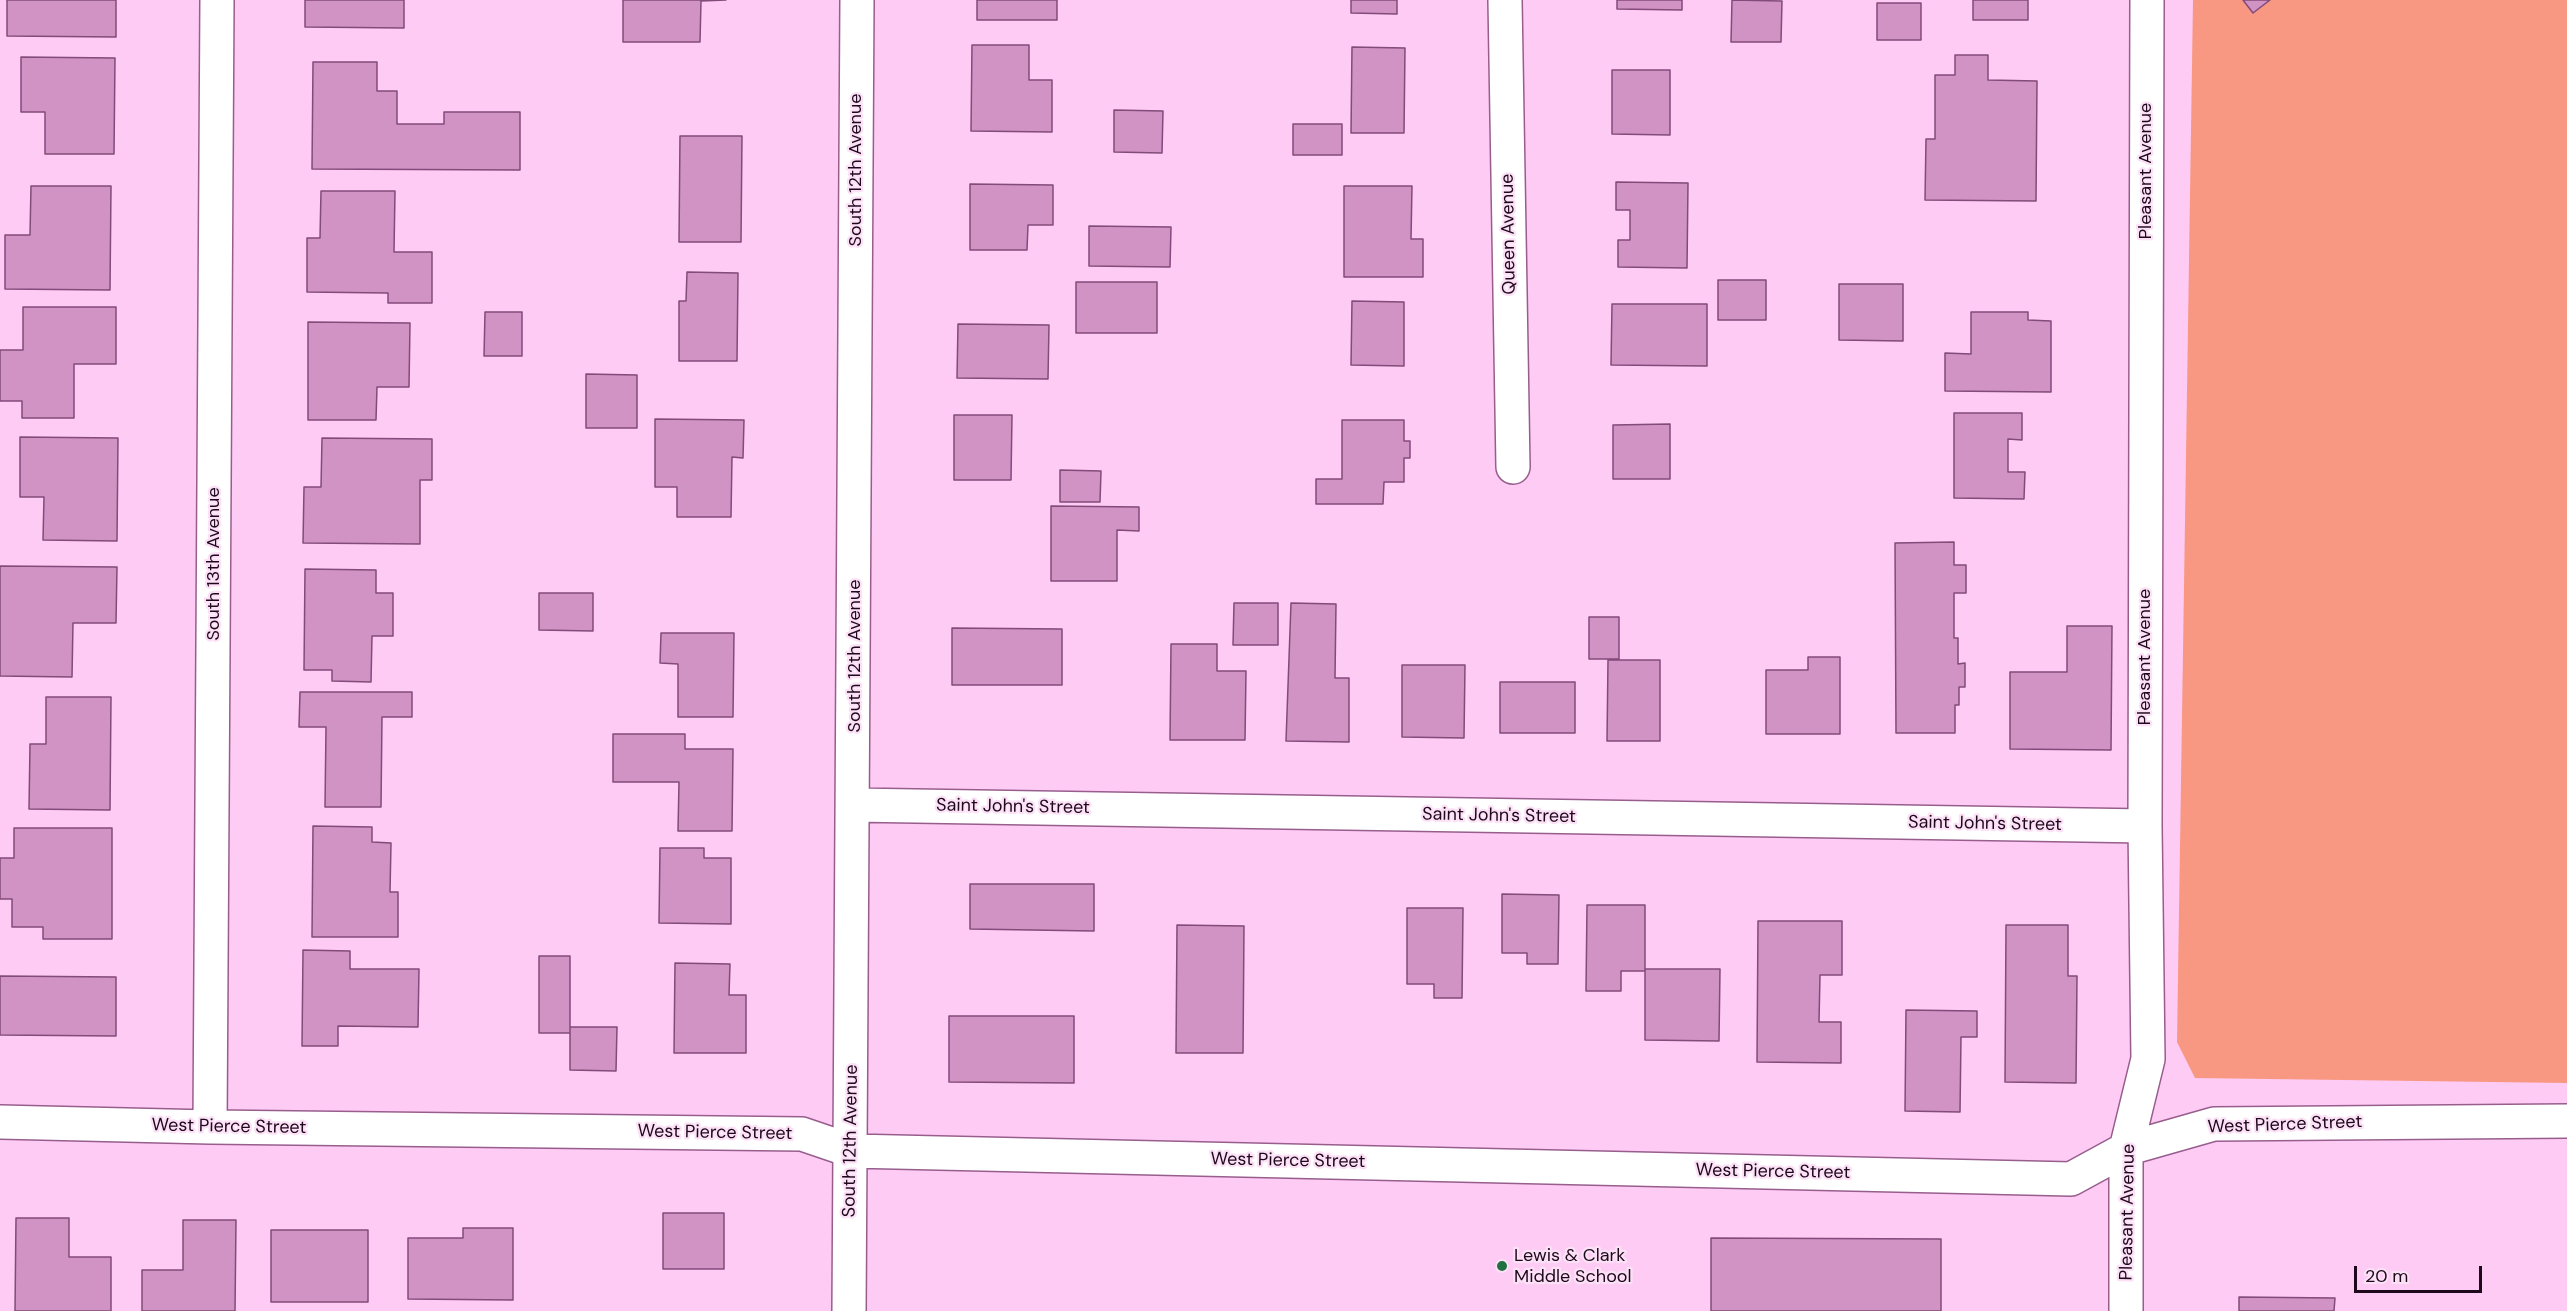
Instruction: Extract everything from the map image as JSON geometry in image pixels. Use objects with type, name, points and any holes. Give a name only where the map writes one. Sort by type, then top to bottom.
[{"type":"street","name":"South 13th Avenue","points":[[210,1127],[217,0]]},
{"type":"street","name":"South 12th Avenue","points":[[849,1311],[852,1151],[857,0]]},
{"type":"street","name":"Queen Avenue","points":[[1505,0],[1513,467]]},
{"type":"street","name":"Pleasant Avenue","points":[[2126,1311],[2126,1149],[2148,1059],[2145,826],[2147,0]]},
{"type":"street","name":"Saint John's Street","points":[[854,805],[2145,826]]},
{"type":"street","name":"West Pierce Street","points":[[0,1122],[210,1127],[802,1134],[852,1151],[2071,1179],[2126,1149],[2214,1124],[2567,1121]]},
{"type":"shaded area","points":[[2193,0],[2567,0],[2567,1083],[2195,1078],[2177,1042]]},
{"type":"building","points":[[7,0],[116,0],[116,37],[7,36]]},
{"type":"building","points":[[305,0],[404,0],[404,28],[305,27]]},
{"type":"building","points":[[623,0],[726,0],[701,1],[700,42],[623,42]]},
{"type":"building","points":[[977,0],[1057,0],[1057,20],[977,20]]},
{"type":"building","points":[[1351,0],[1397,0],[1397,14],[1351,13]]},
{"type":"building","points":[[1617,0],[1682,0],[1682,10],[1617,9]]},
{"type":"building","points":[[1732,0],[1782,1],[1781,42],[1731,42]]},
{"type":"building","points":[[1973,0],[2028,0],[2028,20],[1973,20]]},
{"type":"building","points":[[2243,0],[2270,0],[2253,13]]},
{"type":"building","points":[[1877,3],[1921,3],[1921,40],[1877,40]]},
{"type":"building","points":[[972,45],[1029,45],[1029,80],[1052,80],[1052,132],[971,131]]},
{"type":"building","points":[[1352,47],[1405,48],[1404,133],[1351,133]]},
{"type":"building","points":[[1955,55],[1988,55],[1988,80],[2037,81],[2036,201],[1925,200],[1926,139],[1935,139],[1935,75],[1955,75]]},
{"type":"building","points":[[21,57],[115,58],[114,154],[45,154],[45,112],[21,112]]},
{"type":"building","points":[[313,62],[377,62],[377,91],[397,91],[397,124],[444,124],[444,112],[520,112],[520,170],[312,169]]},
{"type":"building","points":[[1612,70],[1670,70],[1670,135],[1612,134]]},
{"type":"building","points":[[1114,110],[1163,111],[1162,153],[1114,152]]},
{"type":"building","points":[[1293,124],[1342,124],[1342,155],[1293,155]]},
{"type":"building","points":[[680,136],[742,136],[741,242],[679,242]]},
{"type":"building","points":[[1616,182],[1688,183],[1687,268],[1618,267],[1618,240],[1630,240],[1630,210],[1616,210]]},
{"type":"building","points":[[970,184],[1053,185],[1053,225],[1028,225],[1027,250],[970,250]]},
{"type":"building","points":[[31,186],[111,186],[110,290],[5,289],[5,235],[30,235]]},
{"type":"building","points":[[1344,186],[1412,186],[1411,239],[1423,239],[1423,277],[1344,277]]},
{"type":"building","points":[[321,191],[395,191],[394,252],[432,252],[432,303],[388,303],[388,293],[307,292],[307,238],[320,238]]},
{"type":"building","points":[[1089,226],[1171,227],[1170,267],[1089,266]]},
{"type":"building","points":[[687,272],[738,273],[737,361],[679,361],[679,301],[686,301]]},
{"type":"building","points":[[1718,280],[1766,280],[1766,320],[1718,320]]},
{"type":"building","points":[[1076,282],[1157,282],[1157,333],[1076,333]]},
{"type":"building","points":[[1839,284],[1903,284],[1903,341],[1839,340]]},
{"type":"building","points":[[1352,301],[1404,302],[1404,366],[1351,365]]},
{"type":"building","points":[[1612,304],[1707,304],[1707,366],[1611,365]]},
{"type":"building","points":[[23,307],[116,307],[116,364],[74,364],[74,418],[22,418],[22,401],[0,401],[0,350],[23,350]]},
{"type":"building","points":[[485,312],[522,312],[522,356],[484,356]]},
{"type":"building","points":[[1971,312],[2028,312],[2028,320],[2051,321],[2051,392],[1945,391],[1945,353],[1971,354]]},
{"type":"building","points":[[308,322],[410,323],[409,387],[377,387],[376,420],[308,420]]},
{"type":"building","points":[[958,324],[1049,325],[1048,379],[957,378]]},
{"type":"building","points":[[586,374],[637,375],[637,428],[586,428]]},
{"type":"building","points":[[1954,413],[2022,413],[2022,440],[2008,439],[2008,472],[2025,472],[2024,499],[1954,498]]},
{"type":"building","points":[[954,415],[1012,415],[1011,480],[954,480]]},
{"type":"building","points":[[655,419],[744,420],[743,458],[732,457],[731,517],[677,517],[677,487],[655,487]]},
{"type":"building","points":[[1342,420],[1404,420],[1404,441],[1410,441],[1410,458],[1404,458],[1404,482],[1384,482],[1383,504],[1316,504],[1316,479],[1342,479]]},
{"type":"building","points":[[1670,424],[1670,479],[1613,479],[1613,425]]},
{"type":"building","points":[[20,437],[118,438],[117,541],[43,540],[44,497],[20,497]]},
{"type":"building","points":[[322,438],[432,439],[432,480],[420,480],[420,544],[303,543],[304,487],[321,487]]},
{"type":"building","points":[[1060,470],[1101,471],[1100,502],[1060,502]]},
{"type":"building","points":[[1051,506],[1139,507],[1139,531],[1117,530],[1117,581],[1051,581]]},
{"type":"building","points":[[1954,542],[1954,565],[1966,565],[1966,593],[1954,593],[1954,638],[1958,638],[1958,664],[1965,663],[1965,687],[1959,687],[1959,705],[1955,705],[1955,733],[1896,733],[1895,543]]},
{"type":"building","points":[[0,566],[117,567],[116,623],[73,623],[72,677],[0,676]]},
{"type":"building","points":[[305,569],[376,570],[376,593],[393,593],[393,636],[372,636],[371,682],[332,681],[332,670],[304,670]]},
{"type":"building","points":[[539,593],[593,593],[593,631],[539,630]]},
{"type":"building","points":[[1234,603],[1278,603],[1278,645],[1233,645]]},
{"type":"building","points":[[1291,603],[1336,604],[1335,678],[1349,678],[1349,742],[1286,741]]},
{"type":"building","points":[[1589,617],[1619,617],[1619,659],[1589,659]]},
{"type":"building","points":[[2067,626],[2112,626],[2111,750],[2010,749],[2010,672],[2067,672]]},
{"type":"building","points":[[952,628],[1062,629],[1062,685],[952,685]]},
{"type":"building","points":[[661,633],[734,633],[733,717],[678,717],[678,664],[660,663]]},
{"type":"building","points":[[1171,644],[1217,644],[1217,671],[1246,671],[1245,740],[1170,740]]},
{"type":"building","points":[[1808,657],[1840,657],[1840,734],[1766,734],[1766,670],[1808,670]]},
{"type":"building","points":[[1608,660],[1660,660],[1660,741],[1607,741]]},
{"type":"building","points":[[1402,665],[1465,665],[1464,738],[1402,737]]},
{"type":"building","points":[[1500,682],[1575,682],[1575,733],[1500,733]]},
{"type":"building","points":[[300,692],[412,692],[412,717],[382,717],[381,807],[325,807],[326,727],[299,727]]},
{"type":"building","points":[[46,697],[111,697],[110,810],[29,809],[30,744],[46,744]]},
{"type":"building","points":[[613,734],[685,734],[685,749],[733,749],[732,831],[678,831],[679,782],[613,782]]},
{"type":"building","points":[[313,826],[372,827],[372,842],[391,843],[390,892],[398,892],[398,937],[312,937]]},
{"type":"building","points":[[14,828],[112,828],[112,939],[43,939],[43,927],[12,927],[12,899],[0,899],[0,858],[14,858]]},
{"type":"building","points":[[660,848],[704,848],[704,858],[731,858],[731,924],[659,923]]},
{"type":"building","points":[[970,884],[1094,884],[1094,931],[970,929]]},
{"type":"building","points":[[1502,894],[1559,895],[1558,964],[1527,964],[1527,953],[1502,953]]},
{"type":"building","points":[[1587,905],[1645,905],[1645,971],[1621,971],[1621,991],[1586,991]]},
{"type":"building","points":[[1407,908],[1463,908],[1462,998],[1434,998],[1434,984],[1407,984]]},
{"type":"building","points":[[1758,921],[1842,921],[1842,975],[1820,975],[1819,1022],[1841,1022],[1841,1063],[1757,1062]]},
{"type":"building","points":[[1177,925],[1244,926],[1243,1053],[1176,1053]]},
{"type":"building","points":[[2006,925],[2068,925],[2068,976],[2077,976],[2076,1083],[2005,1082]]},
{"type":"building","points":[[303,950],[350,951],[350,969],[419,969],[418,1027],[338,1026],[338,1046],[302,1046]]},
{"type":"building","points":[[539,956],[570,956],[570,1033],[539,1033]]},
{"type":"building","points":[[675,963],[730,964],[729,995],[746,995],[746,1053],[674,1053]]},
{"type":"building","points":[[1645,969],[1720,969],[1719,1041],[1645,1040]]},
{"type":"building","points":[[0,976],[116,977],[116,1036],[0,1035]]},
{"type":"building","points":[[1906,1010],[1977,1011],[1977,1037],[1961,1037],[1960,1112],[1905,1111]]},
{"type":"building","points":[[949,1016],[1074,1016],[1074,1083],[949,1082]]},
{"type":"building","points":[[570,1027],[617,1027],[616,1071],[570,1070]]},
{"type":"building","points":[[663,1213],[724,1213],[724,1269],[663,1269]]},
{"type":"building","points":[[16,1218],[69,1218],[69,1257],[111,1257],[111,1311],[15,1311]]},
{"type":"building","points":[[183,1220],[236,1220],[235,1311],[142,1311],[142,1270],[183,1270]]},
{"type":"building","points":[[463,1228],[513,1228],[513,1300],[408,1299],[408,1238],[463,1238]]},
{"type":"building","points":[[271,1230],[368,1230],[368,1302],[271,1302]]},
{"type":"building","points":[[1711,1238],[1941,1239],[1941,1311],[1711,1311]]},
{"type":"building","points":[[2239,1297],[2335,1298],[2334,1311],[2239,1311]]},
{"type":"place","name":"Lewis & Clark Middle School","points":[[1502,1266]]}]
